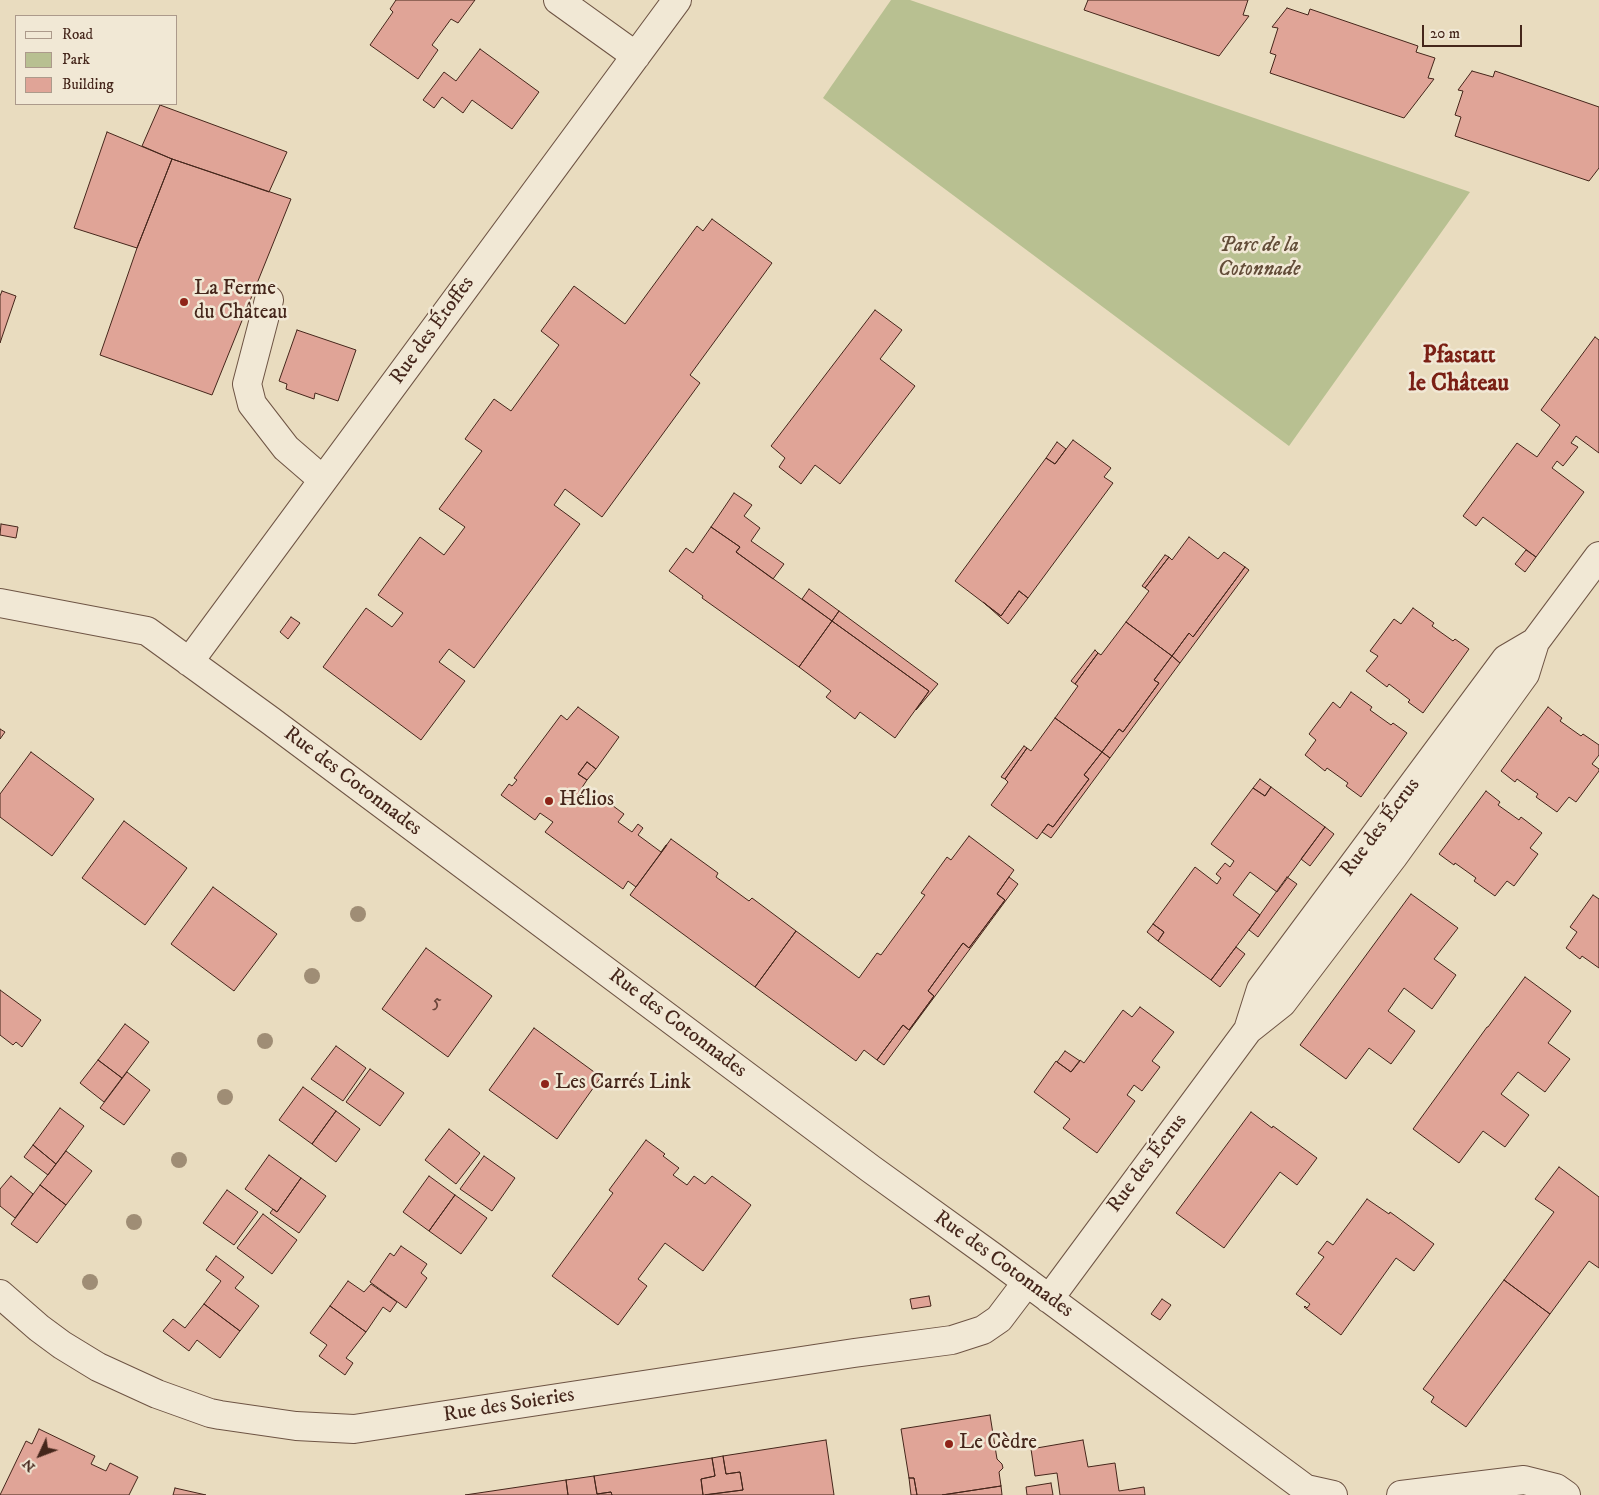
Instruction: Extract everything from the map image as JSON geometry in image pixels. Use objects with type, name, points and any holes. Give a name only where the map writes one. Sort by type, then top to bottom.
[{"type":"street","points":[[558,0],[636,56]]},
{"type":"street","name":"Rue des Étoffes","points":[[189,662],[677,0]]},
{"type":"street","points":[[269,300],[247,384],[252,404],[286,448],[323,480]]},
{"type":"street","name":"Rue des Écrus","points":[[1049,1299],[1248,1030],[1282,1003],[1393,858],[1525,674],[1535,642],[1599,556]]},
{"type":"street","name":"Rue des Cotonnades","points":[[0,603],[147,631],[271,721],[871,1169],[1306,1489],[1333,1495]]},
{"type":"street","name":"Rue des Soieries","points":[[0,1294],[62,1345],[98,1367],[157,1394],[220,1415],[296,1426],[354,1430],[854,1353],[952,1340],[983,1330],[999,1319],[1027,1282]]},
{"type":"street","points":[[1401,1495],[1524,1480],[1556,1488],[1566,1495]]},
{"type":"green space","name":"Parc de la Cotonnade","points":[[891,0],[910,0],[1470,192],[1289,446],[823,98]]},
{"type":"building","points":[[396,0],[475,0],[458,23],[451,19],[432,45],[438,50],[418,79],[370,45],[393,12],[390,9]]},
{"type":"building","points":[[1088,0],[1248,0],[1243,15],[1249,16],[1219,56],[1084,10]]},
{"type":"building","points":[[1287,8],[1308,15],[1310,9],[1418,46],[1416,52],[1435,58],[1428,78],[1434,79],[1404,118],[1270,73],[1276,55],[1270,53],[1278,28],[1272,27]]},
{"type":"building","points":[[480,49],[539,92],[512,129],[472,100],[463,113],[442,97],[434,108],[423,100],[444,72],[456,81]]},
{"type":"building","points":[[1472,71],[1493,77],[1495,71],[1599,107],[1599,168],[1589,181],[1455,136],[1461,117],[1455,115],[1463,91],[1458,90]]},
{"type":"building","points":[[160,105],[287,152],[269,192],[172,159],[142,146]]},
{"type":"building","points":[[107,132],[172,159],[137,248],[74,228]]},
{"type":"building","name":"La Ferme du Château","points":[[172,159],[291,199],[212,395],[100,355],[137,248]]},
{"type":"building","points":[[712,219],[772,263],[690,375],[700,383],[602,517],[565,489],[554,505],[580,524],[474,668],[449,649],[439,662],[465,681],[421,740],[323,667],[366,608],[392,627],[403,613],[378,595],[420,537],[444,555],[465,527],[439,509],[482,451],[465,439],[494,399],[511,411],[559,345],[541,331],[574,286],[625,324],[697,226],[703,231]]},
{"type":"building","points":[[2,291],[16,296],[0,343],[0,296]]},
{"type":"building","points":[[875,310],[902,330],[880,359],[915,386],[840,484],[815,465],[801,484],[779,467],[785,458],[771,446]]},
{"type":"building","points":[[297,330],[356,350],[338,401],[315,393],[314,399],[286,389],[287,384],[279,381]]},
{"type":"building","points":[[1595,337],[1599,340],[1599,453],[1576,436],[1571,443],[1578,447],[1563,466],[1557,461],[1552,468],[1584,492],[1536,557],[1483,517],[1476,526],[1463,516],[1517,443],[1537,457],[1560,425],[1541,410]]},
{"type":"building","points":[[1073,440],[1111,468],[1104,477],[1113,483],[1028,598],[1019,591],[1001,616],[955,581],[1046,458],[1055,464]]},
{"type":"building","points":[[1057,442],[1066,449],[1055,464],[1046,458]]},
{"type":"building","points":[[734,493],[752,505],[744,516],[760,528],[751,541],[784,564],[773,579],[736,552],[740,547],[711,527]]},
{"type":"building","points":[[1,524],[18,527],[16,538],[0,535]]},
{"type":"building","points":[[711,527],[740,547],[736,552],[832,621],[799,667],[702,598],[703,596],[669,571],[686,548],[693,553]]},
{"type":"building","points":[[1189,537],[1218,559],[1224,552],[1245,567],[1193,637],[1189,633],[1172,656],[1126,622],[1149,591],[1145,588],[1169,557],[1172,560]]},
{"type":"building","points":[[1526,550],[1536,557],[1525,572],[1515,564]]},
{"type":"building","points":[[1165,555],[1169,557],[1145,588],[1142,586]]},
{"type":"building","points":[[1245,567],[1249,570],[1180,663],[1172,656],[1189,633],[1193,637]]},
{"type":"building","points":[[809,589],[839,611],[832,621],[802,599]]},
{"type":"building","points":[[1019,591],[1028,598],[1008,624],[983,602],[1001,616]]},
{"type":"building","points":[[1413,608],[1434,623],[1432,626],[1453,641],[1455,639],[1469,649],[1423,713],[1389,684],[1387,687],[1366,671],[1378,656],[1370,651],[1394,619],[1401,624]]},
{"type":"building","points":[[839,611],[938,684],[916,710],[929,691],[832,621]]},
{"type":"building","points":[[291,617],[300,623],[288,639],[280,632]]},
{"type":"building","points":[[832,621],[929,691],[895,738],[860,712],[855,719],[826,697],[831,691],[799,667]]},
{"type":"building","points":[[1126,622],[1172,656],[1154,680],[1159,683],[1123,732],[1119,729],[1102,752],[1055,718],[1078,686],[1075,684],[1098,653],[1101,655]]},
{"type":"building","points":[[1095,650],[1098,653],[1075,684],[1071,681]]},
{"type":"building","points":[[1172,656],[1180,663],[1110,758],[1102,752],[1119,729],[1123,732],[1159,683],[1154,680]]},
{"type":"building","points":[[1351,692],[1372,707],[1370,710],[1391,725],[1393,723],[1407,733],[1361,797],[1346,786],[1348,783],[1327,768],[1325,771],[1305,755],[1316,740],[1309,734],[1333,702],[1340,708]]},
{"type":"building","name":"Hélios","points":[[578,707],[619,737],[596,769],[587,762],[578,774],[587,780],[579,792],[595,805],[601,797],[624,814],[618,822],[632,832],[638,824],[643,828],[638,835],[661,852],[667,845],[636,887],[628,881],[623,889],[545,832],[553,822],[540,813],[535,820],[501,795],[509,784],[512,786],[517,780],[514,778],[561,715],[567,720]]},
{"type":"building","points":[[1548,707],[1562,718],[1560,721],[1581,736],[1583,734],[1599,745],[1599,755],[1592,764],[1599,771],[1576,802],[1569,797],[1557,812],[1536,797],[1538,794],[1517,779],[1515,782],[1501,771]]},
{"type":"building","points":[[1055,718],[1102,752],[1084,775],[1089,779],[1053,827],[1048,824],[1037,839],[991,805],[1008,782],[1005,779],[1027,748],[1031,751]]},
{"type":"building","points":[[0,729],[5,732],[0,739]]},
{"type":"building","points":[[1024,746],[1027,748],[1005,779],[1001,777]]},
{"type":"building","points":[[31,752],[94,799],[52,856],[0,817],[0,794]]},
{"type":"building","points":[[1102,752],[1110,758],[1051,838],[1042,832],[1048,824],[1053,827],[1089,779],[1084,775]]},
{"type":"building","points":[[587,762],[596,769],[587,780],[578,774]]},
{"type":"building","points":[[1260,779],[1271,787],[1265,796],[1253,788]]},
{"type":"building","points":[[1271,787],[1325,827],[1277,892],[1250,872],[1233,895],[1260,915],[1211,980],[1158,941],[1164,932],[1153,924],[1195,867],[1217,884],[1221,878],[1216,874],[1225,863],[1230,867],[1234,861],[1211,844],[1253,788],[1265,796]]},
{"type":"building","points":[[1486,791],[1500,802],[1498,805],[1519,820],[1521,817],[1542,833],[1530,848],[1538,854],[1514,886],[1507,881],[1495,896],[1474,881],[1476,878],[1439,854]]},
{"type":"building","points":[[124,821],[187,868],[145,925],[82,878]]},
{"type":"building","points":[[1325,827],[1334,834],[1310,866],[1301,859]]},
{"type":"building","points":[[969,836],[1014,870],[997,894],[1005,900],[969,948],[963,943],[928,991],[934,996],[909,1030],[903,1025],[877,1060],[864,1050],[856,1061],[755,987],[796,931],[859,978],[877,953],[881,955],[925,895],[921,893],[947,857],[951,860]]},
{"type":"building","points":[[671,839],[718,873],[716,877],[749,901],[752,898],[796,931],[755,987],[630,895]]},
{"type":"building","points":[[1009,877],[1018,884],[884,1065],[877,1060],[903,1025],[909,1030],[934,996],[928,991],[963,943],[969,948],[1005,900],[997,894]]},
{"type":"building","points":[[1287,877],[1297,884],[1258,937],[1249,930]]},
{"type":"building","points":[[213,887],[277,934],[234,991],[171,944]]},
{"type":"building","points":[[1411,894],[1458,928],[1434,959],[1456,975],[1432,1009],[1404,988],[1388,1011],[1415,1031],[1391,1064],[1369,1048],[1346,1079],[1300,1045]]},
{"type":"building","points":[[1593,895],[1599,899],[1599,968],[1582,956],[1580,959],[1566,948],[1577,932],[1570,927]]},
{"type":"building","points":[[1153,924],[1164,932],[1158,941],[1147,932]]},
{"type":"building","points":[[1236,947],[1245,954],[1220,987],[1211,980]]},
{"type":"building","points":[[426,948],[492,996],[448,1057],[382,1009]]},
{"type":"building","points":[[1525,977],[1571,1011],[1548,1043],[1570,1059],[1545,1092],[1518,1072],[1501,1094],[1529,1115],[1505,1147],[1483,1131],[1459,1163],[1413,1129]]},
{"type":"building","points":[[0,990],[41,1020],[22,1047],[16,1042],[13,1045],[0,1035]]},
{"type":"building","points":[[1140,1007],[1174,1032],[1152,1061],[1160,1067],[1142,1091],[1134,1085],[1127,1095],[1135,1101],[1097,1153],[1063,1128],[1070,1119],[1034,1092],[1056,1061],[1071,1072],[1080,1060],[1084,1063],[1123,1010],[1132,1017]]},
{"type":"building","points":[[125,1024],[149,1042],[122,1078],[98,1060]]},
{"type":"building","name":"Les Carrés Link","points":[[534,1028],[601,1077],[557,1139],[489,1090]]},
{"type":"building","points":[[336,1046],[366,1068],[343,1101],[311,1079]]},
{"type":"building","points":[[1065,1051],[1080,1061],[1071,1072],[1057,1062]]},
{"type":"building","points":[[98,1060],[122,1078],[104,1102],[80,1083]]},
{"type":"building","points":[[370,1069],[404,1093],[380,1126],[346,1102]]},
{"type":"building","points":[[127,1072],[150,1090],[124,1125],[100,1108]]},
{"type":"building","points":[[303,1087],[336,1111],[312,1144],[279,1120]]},
{"type":"building","points":[[60,1108],[84,1126],[56,1164],[33,1145]]},
{"type":"building","points":[[336,1111],[360,1129],[336,1162],[312,1144]]},
{"type":"building","points":[[1251,1112],[1317,1158],[1297,1185],[1280,1172],[1224,1248],[1176,1213]]},
{"type":"building","points":[[449,1129],[480,1153],[456,1184],[425,1160]]},
{"type":"building","points":[[646,1140],[665,1154],[663,1156],[679,1168],[673,1175],[687,1185],[694,1176],[705,1184],[712,1176],[751,1205],[703,1271],[665,1243],[638,1279],[647,1286],[618,1325],[552,1276],[613,1193],[609,1190]]},
{"type":"building","points":[[33,1145],[56,1164],[48,1175],[24,1157]]},
{"type":"building","points":[[66,1151],[92,1171],[66,1205],[40,1185]]},
{"type":"building","points":[[269,1155],[301,1178],[277,1212],[245,1189]]},
{"type":"building","points":[[484,1156],[515,1178],[492,1211],[460,1189]]},
{"type":"building","points":[[1559,1167],[1599,1197],[1599,1268],[1589,1261],[1550,1314],[1504,1280],[1554,1212],[1535,1199]]},
{"type":"building","points":[[11,1176],[33,1194],[15,1218],[0,1206],[0,1189]]},
{"type":"building","points":[[429,1176],[455,1195],[429,1231],[403,1212]]},
{"type":"building","points":[[301,1178],[326,1196],[299,1233],[270,1213],[273,1209],[277,1212]]},
{"type":"building","points":[[40,1185],[66,1205],[37,1243],[11,1224]]},
{"type":"building","points":[[227,1190],[258,1212],[234,1245],[203,1223]]},
{"type":"building","points":[[455,1195],[487,1218],[461,1254],[429,1231]]},
{"type":"building","points":[[1367,1199],[1389,1214],[1390,1212],[1434,1244],[1414,1271],[1396,1258],[1341,1335],[1304,1307],[1307,1308],[1310,1304],[1296,1294],[1324,1257],[1318,1253],[1327,1241],[1333,1245]]},
{"type":"building","points":[[263,1214],[297,1240],[272,1274],[237,1248]]},
{"type":"building","points":[[401,1246],[427,1264],[421,1273],[427,1278],[406,1308],[370,1282],[390,1253],[394,1256]]},
{"type":"building","points":[[216,1256],[244,1277],[235,1288],[259,1306],[240,1331],[204,1304],[221,1281],[206,1270]]},
{"type":"building","points":[[1504,1280],[1550,1314],[1466,1427],[1431,1402],[1434,1397],[1423,1389]]},
{"type":"building","points":[[348,1281],[364,1292],[371,1284],[397,1302],[390,1312],[383,1307],[366,1332],[330,1306]]},
{"type":"building","points":[[929,1296],[931,1306],[912,1309],[910,1299]]},
{"type":"building","points":[[1162,1299],[1171,1305],[1160,1320],[1151,1314]]},
{"type":"building","points":[[204,1304],[240,1331],[220,1358],[197,1340],[189,1351],[163,1331],[173,1319],[185,1328]]},
{"type":"building","points":[[330,1306],[366,1332],[346,1358],[353,1363],[345,1375],[319,1356],[327,1345],[310,1333]]},
{"type":"building","name":"Le Cèdre","points":[[990,1415],[997,1459],[1003,1468],[999,1472],[1001,1486],[942,1495],[917,1495],[914,1478],[909,1478],[901,1429]]},
{"type":"building","points":[[39,1429],[95,1456],[91,1464],[106,1471],[110,1463],[138,1477],[129,1495],[0,1495],[26,1441],[32,1444]]},
{"type":"building","points":[[826,1440],[834,1495],[705,1495],[743,1490],[740,1472],[726,1474],[723,1456]]},
{"type":"building","name":"Le Cèdre","points":[[1083,1440],[1088,1467],[1115,1463],[1119,1491],[1144,1487],[1145,1495],[1060,1495],[1057,1473],[1035,1476],[1031,1449]]},
{"type":"building","points":[[723,1456],[726,1474],[740,1472],[743,1490],[703,1495],[701,1479],[715,1476],[712,1458]]},
{"type":"building","points":[[712,1458],[715,1476],[701,1479],[703,1495],[612,1495],[611,1492],[597,1494],[594,1476]]},
{"type":"building","points":[[594,1476],[597,1494],[611,1492],[612,1495],[568,1495],[566,1480]]},
{"type":"building","points":[[909,1478],[914,1478],[917,1495],[911,1495]]},
{"type":"building","points":[[566,1480],[568,1495],[465,1495]]},
{"type":"building","points":[[1051,1483],[1053,1495],[1027,1495],[1026,1487]]},
{"type":"building","points":[[1001,1486],[1002,1495],[942,1495]]},
{"type":"building","points":[[175,1488],[206,1495],[173,1495]]},
{"type":"place","name":"La Ferme du Château","points":[[184,302]]},
{"type":"place","name":"Hélios","points":[[549,801]]},
{"type":"place","name":"Les Carrés Link","points":[[545,1084]]},
{"type":"place","name":"Le Cèdre","points":[[949,1444]]},
{"type":"district","name":"Pfastatt le Château","points":[[1459,371]]}]
